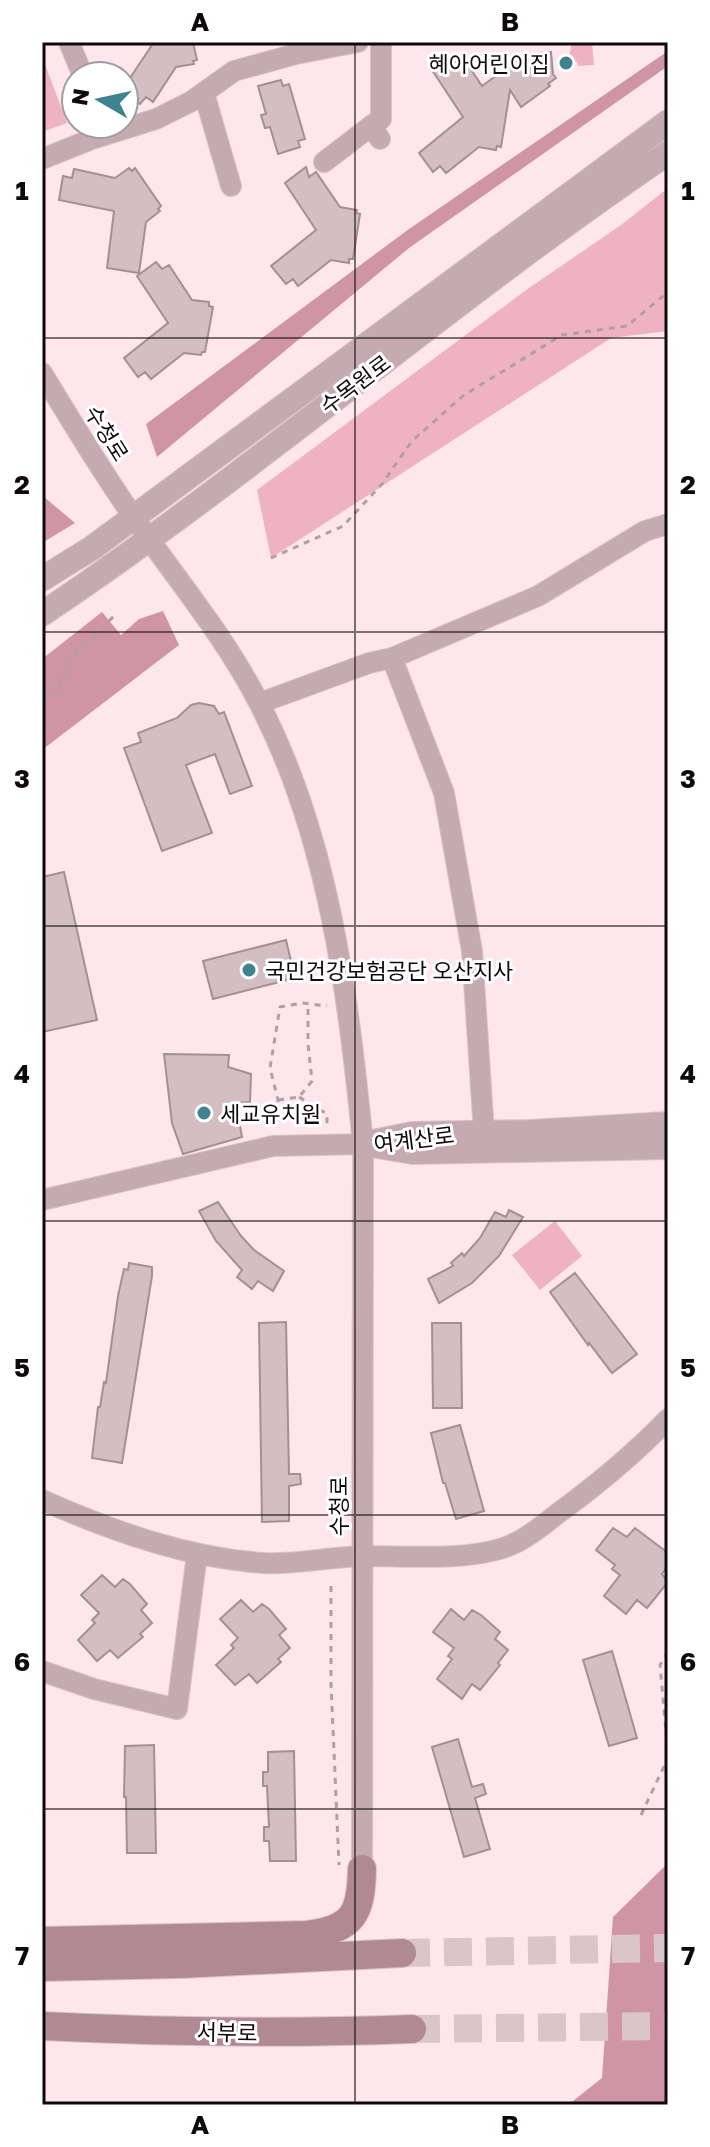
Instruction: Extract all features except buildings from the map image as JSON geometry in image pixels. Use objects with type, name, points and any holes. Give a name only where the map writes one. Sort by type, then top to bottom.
[{"type":"main road","points":[[42,1941],[329,1932],[347,1923],[357,1910],[361,1894],[350,1869]]},
{"type":"main road","points":[[42,1967],[181,1964],[402,1953]]},
{"type":"main road","name":"서부로","points":[[42,2026],[287,2033],[412,2029]]},
{"type":"street","points":[[140,122],[156,119],[204,93],[234,71],[296,54],[358,42]]},
{"type":"street","points":[[324,162],[376,133],[381,119],[381,42]]},
{"type":"street","points":[[204,93],[231,186]]},
{"type":"street","name":"수목원로","points":[[42,579],[134,517],[668,122]]},
{"type":"street","points":[[42,159],[86,140]]},
{"type":"street","name":"수목원로","points":[[42,614],[150,541],[437,321],[668,153]]},
{"type":"street","name":"수청로","points":[[42,373],[109,482],[179,579],[260,703],[301,799],[331,913],[354,1055],[363,1144],[362,1556],[350,1869]]},
{"type":"street","points":[[260,703],[369,663],[392,658],[538,596],[645,531],[668,524]]},
{"type":"street","points":[[392,658],[444,793],[472,951],[484,1133]]},
{"type":"street","name":"여계산로","points":[[363,1144],[412,1134],[668,1124]]},
{"type":"street","points":[[42,1200],[273,1146],[363,1144]]},
{"type":"street","name":"여계산로","points":[[363,1144],[413,1152],[668,1147]]},
{"type":"street","points":[[42,1500],[86,1519],[197,1554],[267,1563],[362,1556],[448,1557],[506,1547],[535,1531],[632,1455],[668,1419]]},
{"type":"street","points":[[42,1671],[94,1689],[177,1709],[197,1554]]},
{"type":"path","points":[[271,558],[343,526],[382,484],[412,441],[464,395],[562,335],[627,326],[668,292]]},
{"type":"path","points":[[42,702],[56,694],[71,658],[114,616]]},
{"type":"path","points":[[273,1146],[278,1100],[270,1068],[280,1007],[308,1004],[327,1006],[338,1000]]},
{"type":"path","points":[[299,1097],[312,1081],[308,1004]]},
{"type":"path","points":[[278,1100],[299,1097],[327,1114],[329,1145]]},
{"type":"path","points":[[331,1586],[331,1684],[350,1869]]},
{"type":"path","points":[[641,1815],[668,1756],[660,1665],[668,1652]]},
{"type":"shaded area","points":[[572,42],[592,42],[594,65],[578,66],[577,62],[568,62]]},
{"type":"shaded area","points":[[668,51],[668,66],[409,248],[157,457],[146,424],[409,229]]},
{"type":"shaded area","points":[[42,56],[60,104],[60,126],[42,132]]},
{"type":"shaded area","points":[[668,188],[668,331],[611,338],[271,558],[257,490]]},
{"type":"shaded area","points":[[42,497],[75,523],[42,543]]},
{"type":"shaded area","points":[[163,611],[179,645],[42,750],[42,659],[102,612],[121,635],[139,619]]},
{"type":"shaded area","points":[[555,1221],[582,1256],[540,1290],[512,1255]]},
{"type":"shaded area","points":[[668,1863],[668,2105],[568,2105],[602,2078],[613,1917]]},
{"type":"tunnel","points":[[402,1953],[668,1948]]},
{"type":"tunnel","points":[[412,2029],[668,2026]]},
{"type":"place","name":"혜아어린이집","points":[[566,63]]},
{"type":"place","name":"국민건강보험공단 오산지사","points":[[249,970]]},
{"type":"place","name":"세교유치원","points":[[204,1113]]}]
